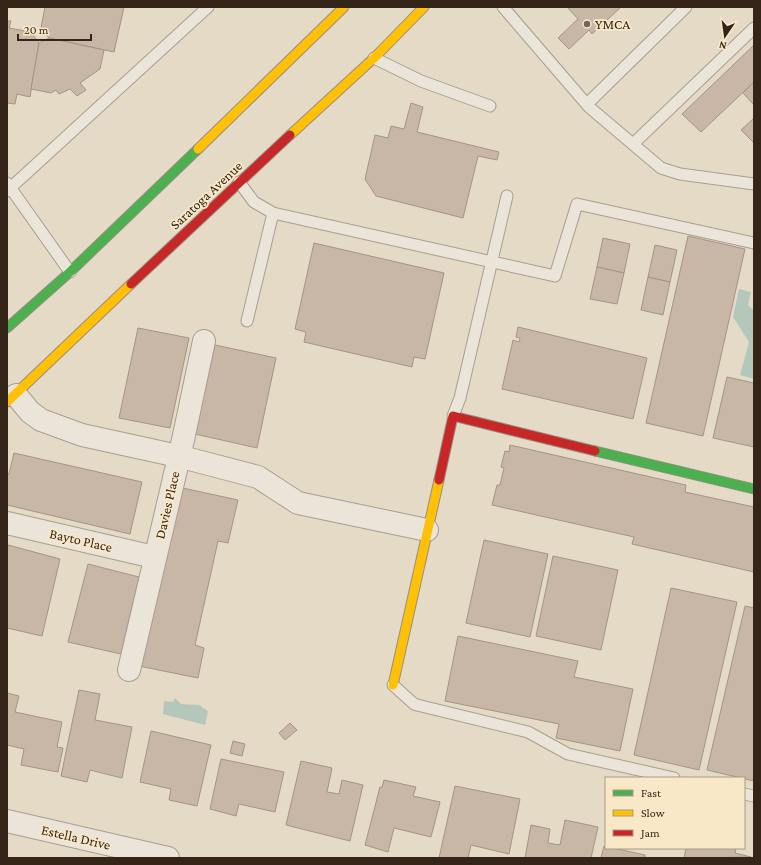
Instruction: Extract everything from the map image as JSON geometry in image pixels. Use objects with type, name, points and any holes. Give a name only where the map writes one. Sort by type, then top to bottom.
[{"type":"main road","points":[[7,328],[70,272],[344,7]]},
{"type":"main road","name":"Saratoga Avenue","points":[[11,399],[239,182],[374,58],[424,7]]},
{"type":"main road","points":[[393,685],[453,416],[754,489]]},
{"type":"street","name":"Davies Place","points":[[129,670],[204,341]]},
{"type":"street","points":[[11,399],[41,420],[82,435],[178,456],[258,477],[298,503],[427,530]]},
{"type":"street","name":"Bayto Place","points":[[7,523],[154,557]]},
{"type":"street","name":"Estella Drive","points":[[7,821],[165,858]]},
{"type":"lane","points":[[70,272],[8,187],[208,7]]},
{"type":"lane","points":[[503,7],[587,104],[661,168],[680,174],[754,184]]},
{"type":"lane","points":[[587,104],[686,7]]},
{"type":"lane","points":[[633,144],[754,28]]},
{"type":"lane","points":[[374,58],[421,81],[490,106]]},
{"type":"lane","points":[[239,182],[254,202],[273,213],[555,276],[577,204],[754,244]]},
{"type":"lane","points":[[453,416],[460,398],[507,196]]},
{"type":"lane","points":[[247,321],[273,213]]},
{"type":"lane","points":[[393,685],[417,705],[528,732],[568,754],[670,777]]},
{"type":"shaded area","points":[[739,289],[751,292],[748,305],[754,311],[754,379],[740,375],[749,342],[733,317]]},
{"type":"shaded area","points":[[175,698],[181,704],[199,705],[208,711],[205,725],[163,714],[164,701],[173,702]]},
{"type":"building","points":[[45,7],[124,7],[114,52],[49,38],[41,28]]},
{"type":"building","name":"YMCA","points":[[567,7],[621,7],[592,34],[589,30],[569,49],[558,38],[578,19]]},
{"type":"building","points":[[7,21],[11,21],[9,28],[31,32],[39,43],[30,97],[17,94],[15,104],[7,103]]},
{"type":"building","points":[[49,38],[104,50],[100,69],[80,83],[86,90],[77,96],[70,89],[59,94],[56,90],[51,93],[31,89],[39,43]]},
{"type":"building","points":[[754,45],[754,82],[701,132],[682,114]]},
{"type":"building","points":[[754,82],[754,105],[743,93]]},
{"type":"building","points":[[411,103],[423,107],[417,132],[499,152],[497,160],[478,156],[463,218],[376,196],[365,179],[375,135],[388,138],[391,126],[404,129]]},
{"type":"building","points":[[754,118],[754,143],[741,130]]},
{"type":"building","points":[[688,236],[745,249],[703,436],[646,423]]},
{"type":"building","points":[[603,238],[630,244],[624,273],[597,267]]},
{"type":"building","points":[[314,243],[444,273],[425,359],[414,357],[412,367],[304,342],[306,332],[295,329]]},
{"type":"building","points":[[655,245],[677,250],[670,282],[648,277]]},
{"type":"building","points":[[597,267],[624,273],[617,304],[590,299]]},
{"type":"building","points":[[648,277],[670,282],[663,315],[641,310]]},
{"type":"building","points":[[518,327],[647,358],[633,419],[502,389],[513,340],[519,342],[520,338],[516,337]]},
{"type":"building","points":[[138,328],[189,338],[170,428],[119,418]]},
{"type":"building","points":[[215,345],[276,358],[257,448],[195,434]]},
{"type":"building","points":[[727,377],[754,383],[754,447],[713,438]]},
{"type":"building","points":[[510,445],[686,485],[685,492],[754,507],[754,572],[632,544],[634,537],[492,505],[497,485],[500,485],[504,468],[501,467],[505,451],[509,452]]},
{"type":"building","points":[[14,453],[142,482],[130,534],[7,505],[7,474],[9,474]]},
{"type":"building","points":[[178,487],[238,500],[228,543],[218,541],[195,645],[204,648],[198,678],[139,666]]},
{"type":"building","points":[[484,540],[548,554],[530,637],[466,623]]},
{"type":"building","points":[[8,545],[60,559],[42,636],[7,628]]},
{"type":"building","points":[[553,556],[618,570],[601,650],[536,636]]},
{"type":"building","points":[[88,564],[139,577],[121,654],[68,642]]},
{"type":"building","points":[[671,588],[737,602],[699,770],[634,755]]},
{"type":"building","points":[[745,606],[754,608],[754,781],[745,779],[745,777],[737,777],[707,770]]},
{"type":"building","points":[[458,636],[578,661],[574,677],[633,689],[620,751],[556,738],[559,724],[445,701]]},
{"type":"building","points":[[79,690],[100,694],[95,720],[132,727],[122,778],[90,770],[87,782],[61,776]]},
{"type":"building","points":[[7,693],[19,696],[15,712],[62,722],[57,747],[63,748],[58,772],[21,765],[24,749],[7,745]]},
{"type":"building","points":[[290,723],[297,730],[285,740],[279,733]]},
{"type":"building","points":[[151,731],[211,745],[197,806],[169,800],[171,789],[140,782]]},
{"type":"building","points":[[233,741],[245,744],[242,756],[230,753]]},
{"type":"building","points":[[221,759],[284,772],[275,812],[239,804],[236,816],[210,809]]},
{"type":"building","points":[[301,761],[332,768],[327,792],[339,794],[342,780],[363,785],[350,841],[286,825]]},
{"type":"building","points":[[384,780],[416,787],[413,796],[440,802],[431,837],[394,828],[388,852],[365,845],[380,787],[382,787]]},
{"type":"building","points":[[455,786],[520,799],[509,854],[471,845],[468,858],[439,858]]},
{"type":"building","points":[[565,820],[598,827],[591,858],[525,858],[531,825],[550,829],[548,843],[560,845]]},
{"type":"building","points":[[604,846],[605,849],[618,849],[645,855],[645,858],[601,858]]},
{"type":"building","points":[[686,849],[736,849],[735,853],[751,857],[684,858]]},
{"type":"traffic: fast","points":[[7,328],[70,272],[198,149]]},
{"type":"traffic: fast","points":[[595,451],[754,489]]},
{"type":"traffic: slow","points":[[198,149],[344,7]]},
{"type":"traffic: slow","points":[[290,135],[374,58],[424,7]]},
{"type":"traffic: slow","points":[[7,402],[131,284]]},
{"type":"traffic: slow","points":[[393,685],[439,480]]},
{"type":"traffic: jam","points":[[131,284],[290,135]]},
{"type":"traffic: jam","points":[[439,480],[453,416],[595,451]]},
{"type":"place","name":"YMCA","points":[[587,24]]}]
